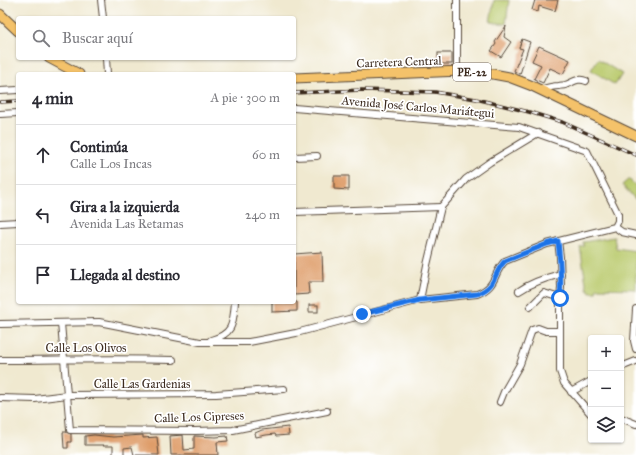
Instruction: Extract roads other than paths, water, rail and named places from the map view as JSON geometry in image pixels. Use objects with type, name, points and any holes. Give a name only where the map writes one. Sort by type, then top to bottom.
[{"type":"highway","points":[[1,15],[16,29]]},
{"type":"highway","points":[[52,60],[60,72]]},
{"type":"highway","points":[[53,60],[74,72]]},
{"type":"highway","name":"Carretera Central","points":[[296,78],[457,72],[476,72],[509,77],[540,90],[636,136]]},
{"type":"street","points":[[101,0],[103,16]]},
{"type":"street","points":[[457,0],[457,72]]},
{"type":"street","points":[[106,60],[107,72]]},
{"type":"street","points":[[540,90],[566,85],[571,82],[586,81]]},
{"type":"street","points":[[0,91],[16,90]]},
{"type":"street","name":"Avenida José Carlos Mariátegui","points":[[296,108],[520,127],[538,133],[587,151],[618,214],[616,225]]},
{"type":"street","points":[[0,114],[16,113]]},
{"type":"street","points":[[420,300],[441,207],[466,179],[490,162],[538,133]]},
{"type":"street","points":[[296,157],[317,156]]},
{"type":"street","points":[[296,212],[441,207]]},
{"type":"street","points":[[0,223],[16,222]]},
{"type":"street","points":[[0,324],[99,322],[200,342],[249,342],[296,333],[362,314],[420,300],[477,294],[490,287],[501,265],[505,261],[558,241],[616,225],[622,232],[636,236]]},
{"type":"street","points":[[558,241],[561,274],[560,371],[564,383],[588,411]]},
{"type":"street","points":[[519,291],[528,284],[561,274]]},
{"type":"street","points":[[530,307],[544,293],[560,298]]},
{"type":"street","points":[[200,342],[221,336],[229,331],[232,323],[235,304]]},
{"type":"street","points":[[636,309],[634,340],[636,349]]},
{"type":"street","points":[[61,323],[66,395]]},
{"type":"street","points":[[500,402],[520,364],[532,330],[538,328],[546,331],[560,331]]},
{"type":"street","name":"Calle Los Olivos","points":[[0,360],[82,360],[123,358],[173,360]]},
{"type":"street","points":[[624,366],[636,361]]},
{"type":"street","points":[[571,392],[588,383]]},
{"type":"street","name":"Calle Las Gardenias","points":[[0,398],[35,399],[66,395],[216,394],[284,389]]},
{"type":"street","name":"Calle Los Cipreses","points":[[66,395],[70,430],[233,430],[327,411]]},
{"type":"street","points":[[624,419],[636,424]]},
{"type":"railway","points":[[296,93],[362,90],[435,92],[476,99],[562,122],[636,155]]},
{"type":"railway","points":[[0,102],[16,101]]}]
